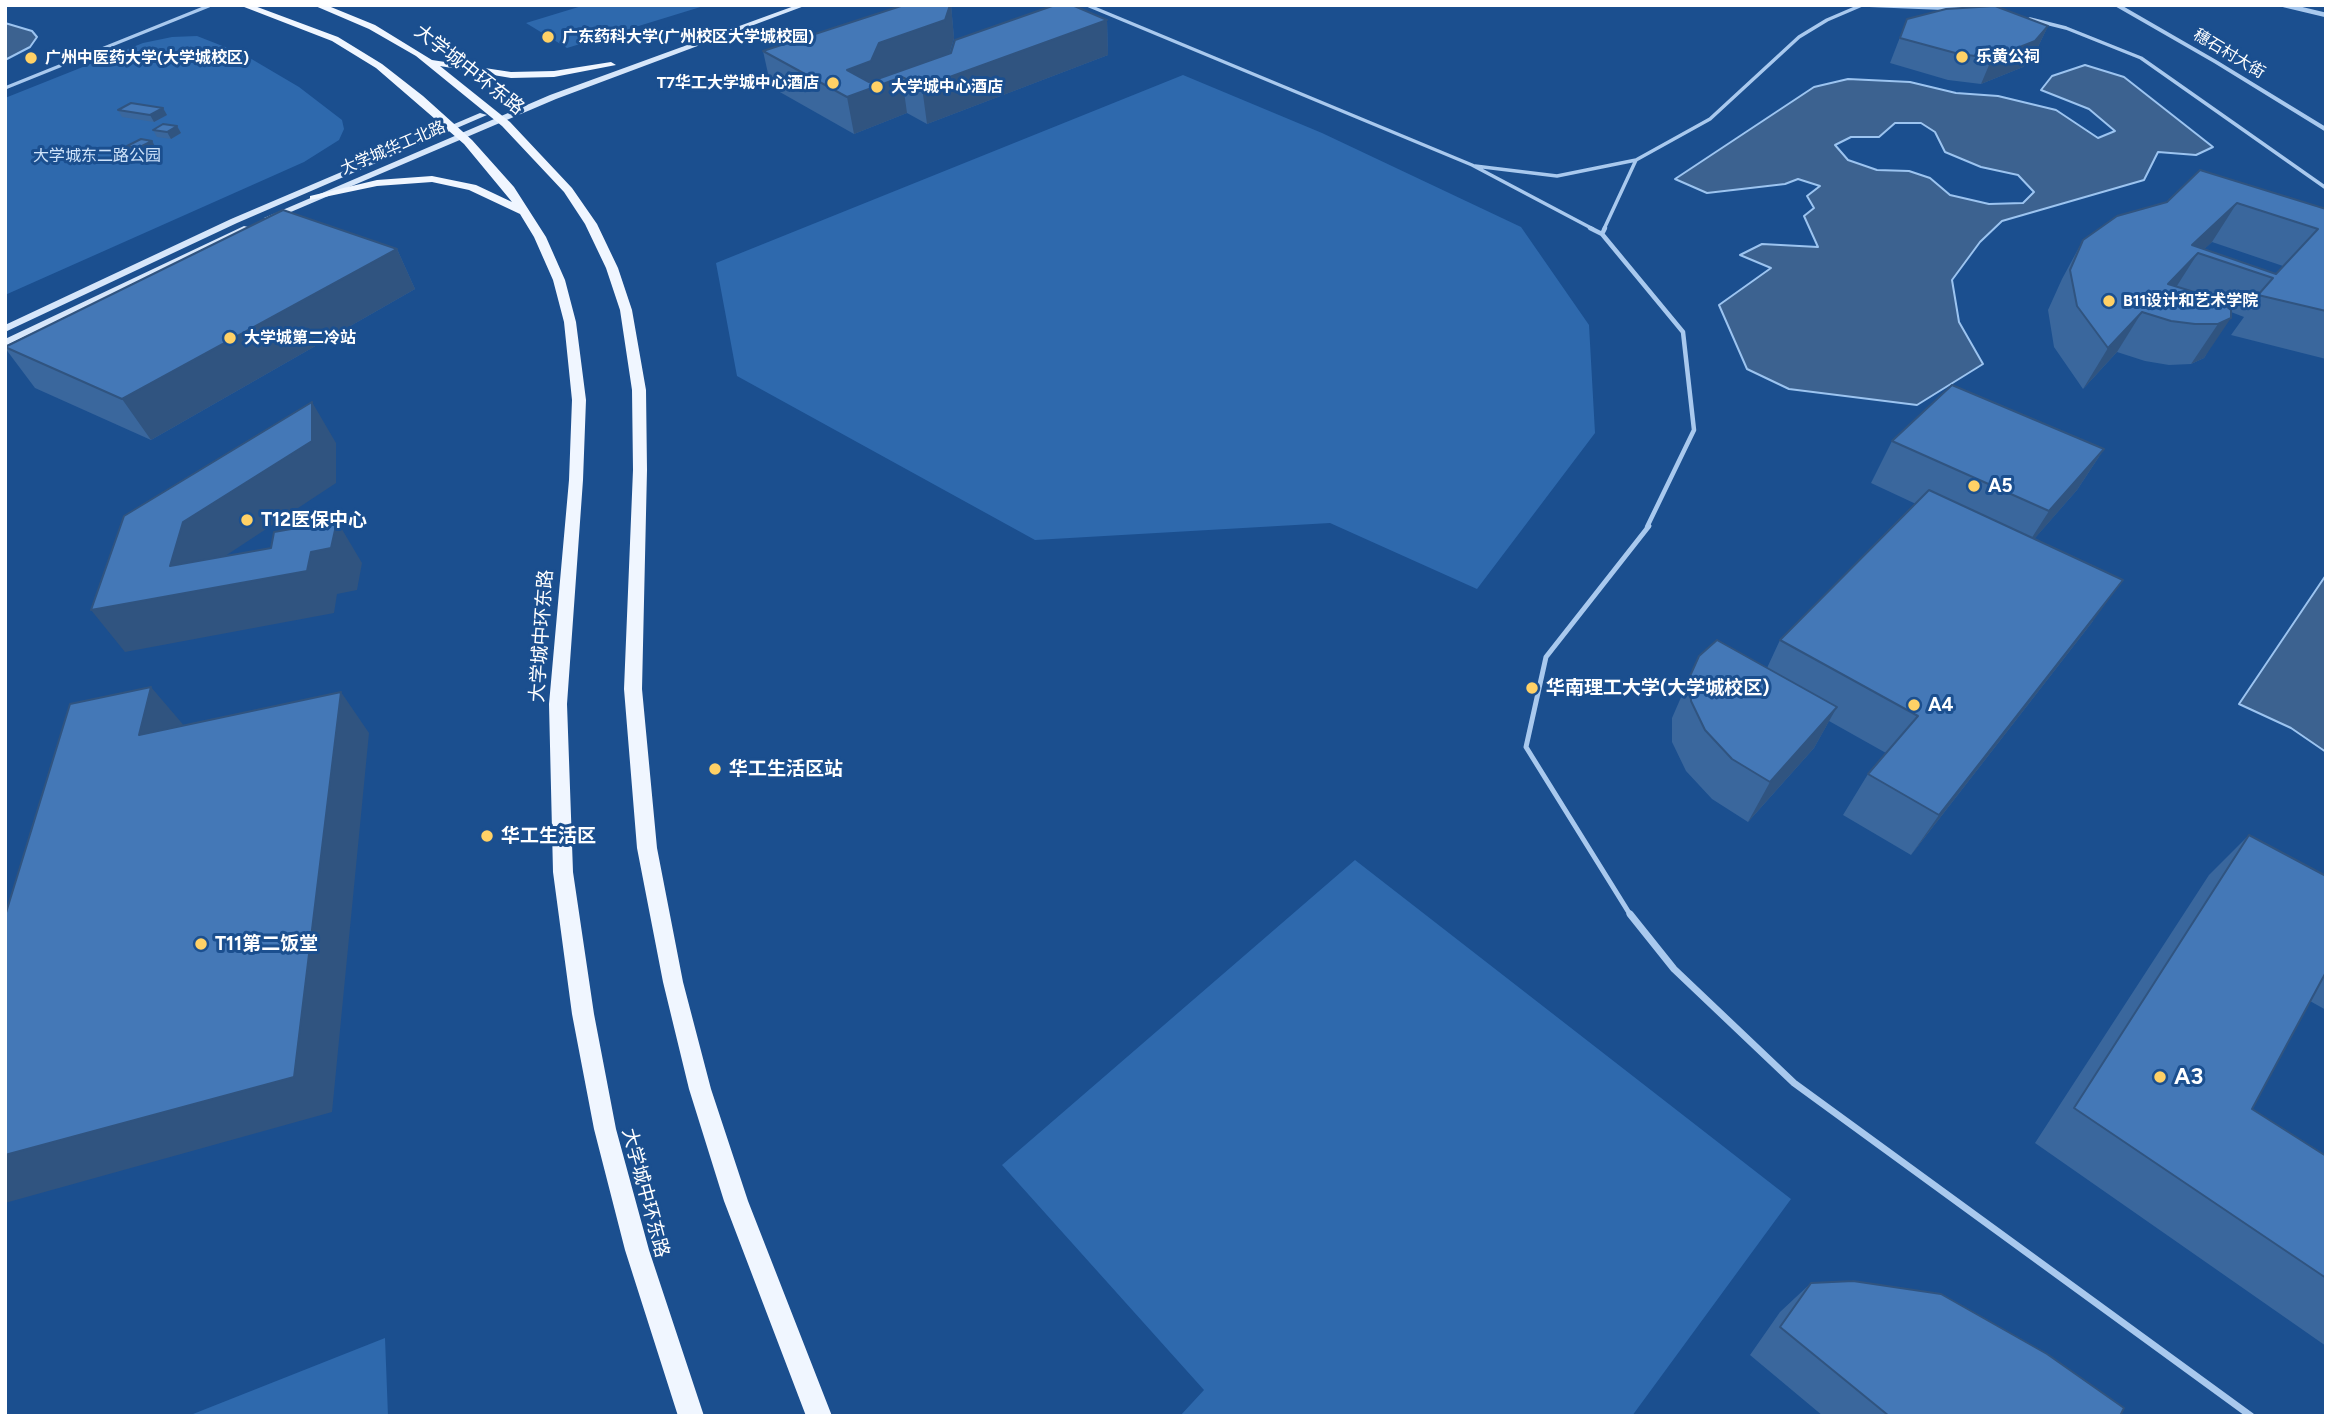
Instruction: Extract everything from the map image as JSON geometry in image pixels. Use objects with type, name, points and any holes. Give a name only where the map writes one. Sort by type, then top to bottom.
[{"type":"main road","name":"大学城中环东路","points":[[243,5],[317,32],[358,52],[393,77],[456,131],[496,172],[527,215],[549,256],[565,300],[574,343],[579,400],[576,480],[558,704],[559,815],[570,930],[606,1129],[637,1250],[691,1416]]},
{"type":"main road","name":"大学城中环东路","points":[[317,5],[372,27],[427,60],[496,115],[557,176],[591,224],[612,268],[626,310],[639,390],[633,689],[647,848],[673,982],[700,1090],[736,1201],[819,1416]]},
{"type":"main road","name":"大学城华工北路","points":[[5,329],[222,227],[611,65],[779,5]]},
{"type":"main road","name":"大学城华工北路","points":[[496,115],[804,5]]},
{"type":"main road","points":[[427,60],[511,75],[554,74],[611,65]]},
{"type":"main road","name":"大学城华工北路","points":[[5,343],[456,131]]},
{"type":"main road","points":[[314,198],[377,183],[432,179],[472,187],[527,215]]},
{"type":"street","name":"穗石村大街","points":[[2116,5],[2226,68],[2326,130]]},
{"type":"street","points":[[2284,5],[2326,15]]},
{"type":"lane","points":[[5,88],[211,5]]},
{"type":"lane","points":[[1087,5],[1472,166],[1602,234],[1683,332],[1694,430],[1650,524],[1546,657],[1526,747],[1622,904],[1674,969],[1746,1041],[1794,1083],[2251,1416]]},
{"type":"lane","points":[[1472,166],[1557,176],[1636,160],[1710,119],[1799,37],[1827,20],[1863,5],[1975,9]]},
{"type":"lane","points":[[2027,19],[2066,28],[2141,58],[2326,188]]},
{"type":"lane","points":[[1602,234],[1636,160]]},
{"type":"green space","points":[[585,5],[707,5],[567,48],[526,23]]},
{"type":"green space","name":"大学城东二路公园","points":[[197,36],[243,54],[299,87],[342,120],[344,129],[339,140],[304,162],[5,295],[5,98],[143,43],[172,37]]},
{"type":"green space","points":[[1183,75],[1322,133],[1521,227],[1589,325],[1595,433],[1477,589],[1330,523],[1035,540],[737,376],[716,263]]},
{"type":"green space","points":[[1355,860],[1791,1199],[1632,1416],[1180,1416],[1204,1390],[1002,1165]]},
{"type":"green space","points":[[385,1338],[388,1416],[188,1416]]},
{"type":"shaded area","points":[[5,23],[32,31],[37,37],[30,47],[5,60]]},
{"type":"shaded area","points":[[2085,65],[2124,77],[2213,147],[2196,155],[2158,152],[2144,180],[2002,221],[1980,242],[1952,280],[1959,322],[1983,364],[1917,405],[1789,389],[1747,369],[1719,305],[1771,268],[1740,255],[1762,244],[1818,247],[1804,216],[1814,208],[1807,196],[1820,186],[1798,179],[1785,184],[1707,193],[1675,179],[1814,87],[1848,79],[1910,82],[1956,93],[1998,96],[2056,110],[2098,138],[2115,131],[2089,109],[2041,90],[2052,76]],"holes":[[[1895,123],[1921,123],[1935,132],[1945,152],[1981,167],[2018,175],[2034,192],[2023,203],[1989,204],[1950,195],[1930,178],[1909,171],[1877,170],[1848,160],[1835,145],[1851,137],[1879,137]]]},
{"type":"shaded area","points":[[2326,575],[2326,752],[2291,728],[2239,704]]},
{"type":"building","points":[[904,5],[950,5],[945,20],[879,43],[871,61],[847,70],[869,82],[951,53],[955,40],[1055,5],[1072,5],[1107,20],[922,87],[902,77],[847,97],[763,51]]},
{"type":"building","points":[[1995,6],[2048,26],[2035,41],[1992,58],[1959,54],[1900,38],[1907,19],[1946,9]]},
{"type":"building","points":[[131,103],[163,108],[150,115],[118,110]]},
{"type":"building","points":[[163,124],[177,126],[167,132],[153,130]]},
{"type":"building","points":[[141,139],[152,141],[138,148],[127,146]]},
{"type":"building","points":[[2200,170],[2326,209],[2326,311],[2258,295],[2273,278],[2198,253],[2168,284],[2217,299],[2231,310],[2231,318],[2218,324],[2195,324],[2171,321],[2142,312],[2108,348],[2077,306],[2070,270],[2083,240],[2117,216],[2167,202]],"holes":[[[2237,203],[2318,229],[2276,274],[2192,245]]]},
{"type":"building","points":[[283,210],[397,249],[122,399],[5,347]]},
{"type":"building","points":[[1952,385],[2104,449],[2049,511],[1892,441]]},
{"type":"building","points":[[312,402],[312,441],[183,522],[170,566],[271,548],[274,532],[337,521],[331,548],[311,552],[307,571],[91,610],[124,516]]},
{"type":"building","name":"A4","points":[[1929,490],[2123,580],[1939,815],[1868,774],[1918,716],[1780,640]]},
{"type":"building","points":[[1717,640],[1837,707],[1770,782],[1732,759],[1705,730],[1691,701],[1690,676],[1699,656]]},
{"type":"building","name":"T11第二饭堂","points":[[151,687],[139,735],[341,692],[294,1077],[5,1155],[5,916],[70,704]]},
{"type":"building","name":"A3","points":[[2249,835],[2326,876],[2326,972],[2252,1109],[2326,1156],[2326,1278],[2074,1108]]},
{"type":"building","points":[[1853,1281],[1941,1294],[2047,1354],[2124,1408],[2120,1416],[1889,1416],[1780,1327],[1811,1283]]},
{"type":"place","name":"广东药科大学(广州校区大学城校园)","points":[[548,37]]},
{"type":"place","name":"乐黄公祠","points":[[1962,57]]},
{"type":"place","name":"广州中医药大学(大学城校区)","points":[[31,58]]},
{"type":"place","name":"T7华工大学城中心酒店","points":[[833,83]]},
{"type":"place","name":"大学城中心酒店","points":[[877,87]]},
{"type":"place","name":"B11设计和艺术学院","points":[[2109,301]]},
{"type":"place","name":"大学城第二冷站","points":[[230,338]]},
{"type":"place","name":"A5","points":[[1974,486]]},
{"type":"place","name":"T12医保中心","points":[[247,520]]},
{"type":"place","name":"华南理工大学(大学城校区)","points":[[1532,688]]},
{"type":"place","name":"A4","points":[[1914,705]]},
{"type":"place","name":"华工生活区站","points":[[715,769]]},
{"type":"place","name":"华工生活区","points":[[487,836]]},
{"type":"place","name":"T11第二饭堂","points":[[201,944]]},
{"type":"place","name":"A3","points":[[2160,1077]]}]
